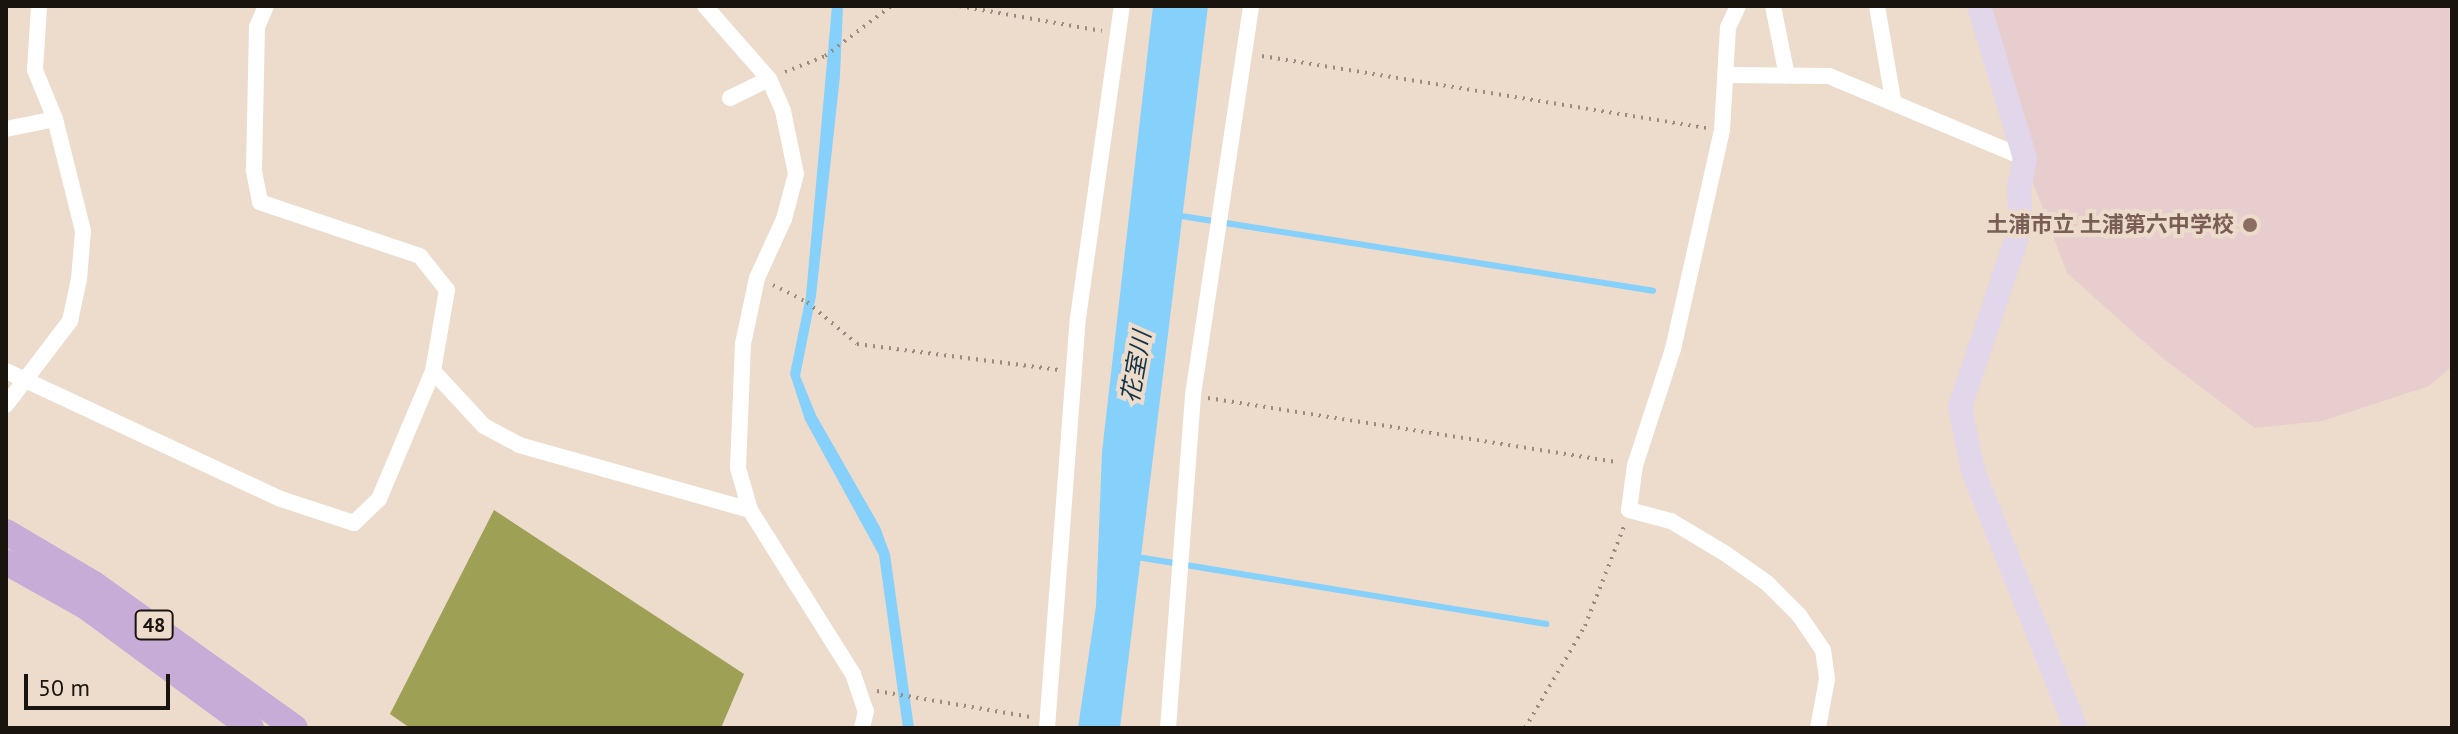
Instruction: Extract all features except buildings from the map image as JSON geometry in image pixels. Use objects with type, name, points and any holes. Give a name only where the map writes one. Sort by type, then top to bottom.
[{"type":"main road","name":"48","points":[[6,532],[94,584],[295,728]]},
{"type":"main road","name":"48","points":[[6,562],[85,606],[251,728]]},
{"type":"street","points":[[6,405],[28,383],[70,321],[79,279],[83,231],[55,119],[35,70],[39,6]]},
{"type":"street","points":[[6,371],[281,499],[354,523],[379,499],[433,371],[447,290],[420,256],[260,202],[254,170],[257,27],[266,6]]},
{"type":"street","points":[[705,6],[769,79],[783,111],[796,174],[784,219],[757,278],[743,344],[738,468],[750,510],[858,688],[866,711],[862,728]]},
{"type":"street","points":[[1047,724],[1074,371],[1122,6]]},
{"type":"street","points":[[1168,728],[1193,395],[1247,54],[1251,6]]},
{"type":"street","points":[[1738,6],[1728,27],[1722,130],[1673,349],[1635,465],[1629,510],[1671,521],[1726,554],[1767,583],[1799,615],[1823,650],[1827,679],[1818,728]]},
{"type":"street","points":[[1773,6],[1787,76]]},
{"type":"street","points":[[1877,6],[1893,100]]},
{"type":"street","points":[[1979,6],[2025,158],[2019,189],[2021,225],[1960,407],[1973,471],[2076,728]]},
{"type":"street","points":[[1726,75],[1829,76],[1893,100],[2025,158]]},
{"type":"street","points":[[730,98],[769,79]]},
{"type":"street","points":[[6,129],[55,119]]},
{"type":"street","points":[[433,371],[484,426],[519,445],[750,510]]},
{"type":"path","points":[[769,79],[825,56],[891,6]]},
{"type":"path","points":[[959,6],[1120,34]]},
{"type":"path","points":[[1247,54],[1722,130]]},
{"type":"path","points":[[757,278],[807,302],[857,344],[1074,371]]},
{"type":"path","points":[[1193,395],[1635,465]]},
{"type":"path","points":[[1525,728],[1585,626],[1629,510]]},
{"type":"path","points":[[858,688],[1047,724]]},
{"type":"shaded area","name":"土浦市立 土浦第六中学校","points":[[1979,6],[2452,6],[2452,366],[2429,386],[2322,421],[2255,428],[2160,356],[2067,273],[2031,177]]},
{"type":"green space","points":[[494,510],[744,674],[721,728],[410,728],[390,714]]},
{"type":"water","points":[[832,6],[843,6],[840,76],[816,296],[800,376],[816,415],[880,527],[890,554],[914,728],[903,728],[879,555],[805,420],[790,374],[806,296]]},
{"type":"water","name":"花室川","points":[[1153,6],[1208,6],[1120,728],[1078,728],[1096,606],[1102,452]]},
{"type":"waterway","points":[[1175,215],[1653,291]]},
{"type":"waterway","points":[[1131,556],[1546,624]]},
{"type":"place","name":"土浦市立 土浦第六中学校","points":[[2250,225]]}]
